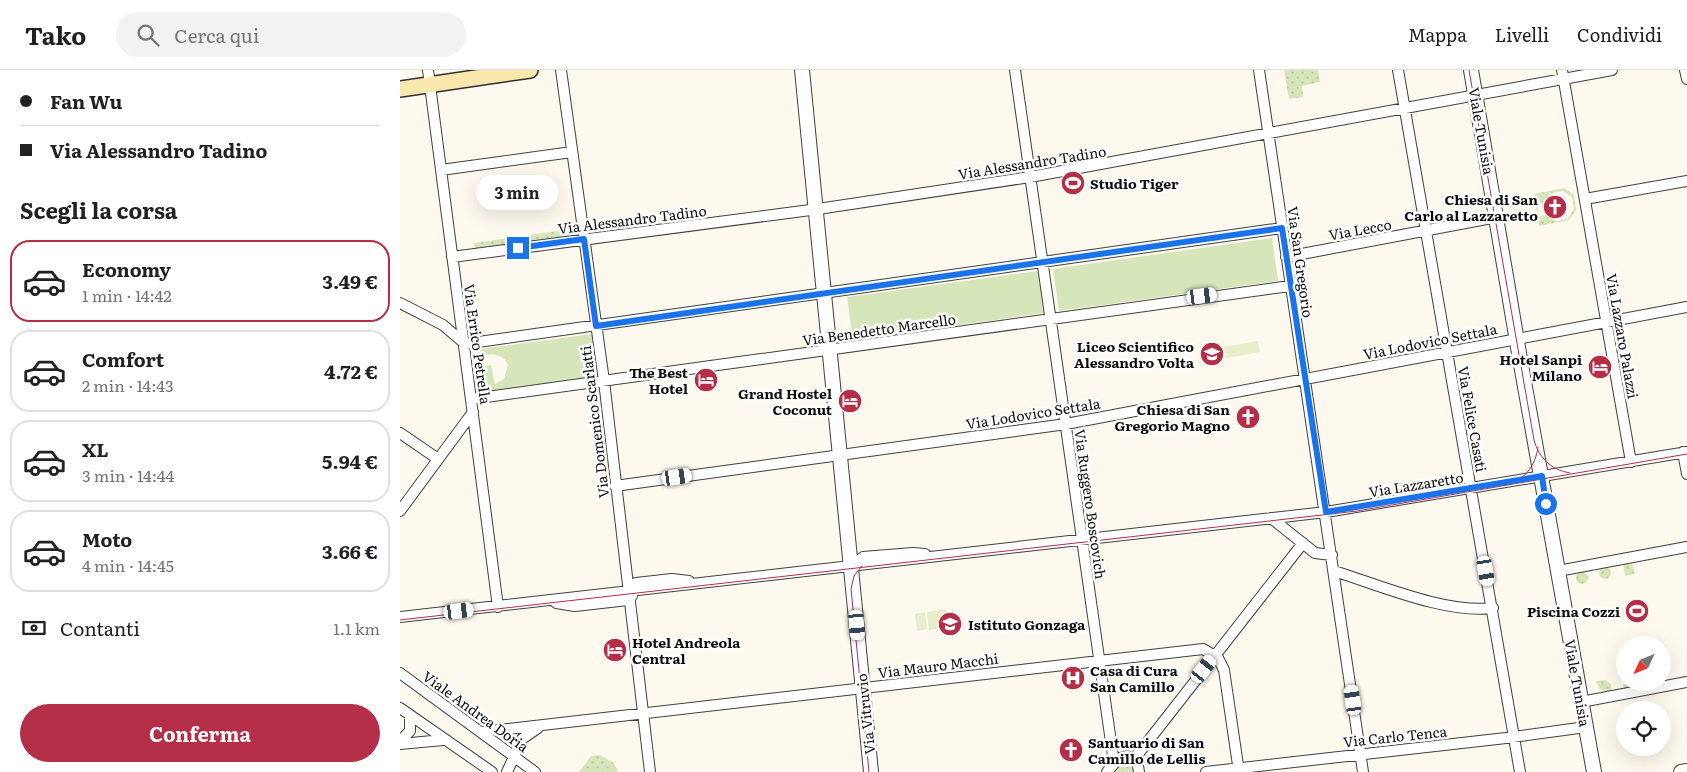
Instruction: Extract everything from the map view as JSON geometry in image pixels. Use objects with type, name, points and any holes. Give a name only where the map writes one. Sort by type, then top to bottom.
[{"type":"main road","points":[[400,89],[429,77],[530,70]]},
{"type":"street","name":"Via Domenico Scarlatti","points":[[561,70],[604,381],[631,594],[650,772]]},
{"type":"street","name":"Via Vitruvio","points":[[802,70],[851,567],[861,593],[867,635],[866,649],[860,663],[870,770]]},
{"type":"street","name":"Via Vitruvio","points":[[808,129],[814,104],[811,70]]},
{"type":"street","name":"Via Ruggero Boscovich","points":[[1015,70],[1114,763]]},
{"type":"street","name":"Via San Gregorio","points":[[1259,70],[1334,571]]},
{"type":"street","name":"Via Felice Casati","points":[[1398,70],[1520,772]]},
{"type":"street","name":"Viale Tunisia","points":[[1471,70],[1520,358],[1594,770]]},
{"type":"street","name":"Via Alessandro Tadino","points":[[452,256],[816,209],[1030,177],[1404,108],[1563,75],[1612,70]]},
{"type":"street","points":[[1686,70],[1687,79]]},
{"type":"street","points":[[1563,75],[1584,194],[1687,181]]},
{"type":"street","name":"Via Errico Petrella","points":[[429,77],[498,607]]},
{"type":"street","points":[[441,170],[572,152]]},
{"type":"street","name":"Via Lazzaro Palazzi","points":[[1584,194],[1631,462]]},
{"type":"street","name":"Via Lecco","points":[[1286,257],[1497,217]]},
{"type":"street","points":[[400,302],[443,325],[464,344],[1282,228]]},
{"type":"street","name":"Via Benedetto Marcello","points":[[472,399],[1290,286]]},
{"type":"street","name":"Via Lodovico Settala","points":[[616,486],[1066,424],[1305,377],[1448,353],[1687,306]]},
{"type":"street","points":[[400,511],[473,412]]},
{"type":"street","points":[[400,433],[438,460]]},
{"type":"street","points":[[1685,452],[1687,474]]},
{"type":"street","name":"Via Lazzaretto","points":[[400,618],[548,601],[575,606],[631,594],[636,583],[677,580],[702,583],[1326,512],[1685,452]]},
{"type":"street","points":[[1271,518],[1318,554],[1332,555]]},
{"type":"street","points":[[1135,758],[1302,543]]},
{"type":"street","points":[[1558,571],[1687,547]]},
{"type":"street","points":[[1363,772],[1334,571],[1411,595],[1462,608],[1493,608]]},
{"type":"street","name":"Via Mauro Macchi","points":[[482,732],[1099,660],[1200,650],[1215,655]]},
{"type":"street","points":[[1215,655],[1224,670],[1239,770]]},
{"type":"street","name":"Viale Andrea Doria","points":[[400,673],[535,772]]},
{"type":"street","points":[[1581,702],[1687,682]]},
{"type":"street","points":[[400,708],[443,740],[492,772]]},
{"type":"street","points":[[400,742],[410,731],[410,715]]},
{"type":"street","name":"Via Mauro Macchi","points":[[506,772],[525,736],[543,726]]},
{"type":"street","name":"Via Carlo Tenca","points":[[1206,772],[1239,770],[1586,727]]},
{"type":"street","points":[[400,742],[443,740]]},
{"type":"street","points":[[1107,772],[1114,763],[1124,756],[1135,758],[1138,763],[1139,772]]},
{"type":"street","points":[[1681,772],[1687,771]]},
{"type":"green space","points":[[1284,70],[1318,70],[1320,82],[1302,86],[1303,97],[1289,99]]},
{"type":"green space","points":[[1564,188],[1574,195],[1576,210],[1569,220],[1539,226],[1534,194]],"holes":[[[1563,191],[1572,197],[1574,209],[1568,219],[1556,221],[1548,215],[1539,216],[1537,204],[1545,202],[1551,193]]]},
{"type":"green space","points":[[571,229],[572,238],[475,249],[474,243]]},
{"type":"green space","points":[[1272,238],[1278,281],[1059,311],[1053,269]]},
{"type":"green space","points":[[1038,271],[1044,313],[853,340],[847,297]]},
{"type":"green space","points":[[592,334],[597,376],[478,393],[475,368],[491,365],[495,384],[504,379],[508,365],[498,355],[473,357],[472,350]]},
{"type":"green space","points":[[1258,341],[1260,352],[1226,358],[1224,347]]},
{"type":"green space","points":[[1632,562],[1635,574],[1625,576],[1623,564]]},
{"type":"green space","points":[[1605,567],[1611,573],[1605,579],[1599,573]]},
{"type":"green space","points":[[1580,572],[1584,572],[1588,578],[1584,584],[1580,584],[1576,580],[1576,576]]},
{"type":"green space","points":[[946,609],[948,627],[929,630],[927,612]]},
{"type":"green space","points":[[925,612],[927,629],[917,631],[915,614]]},
{"type":"green space","points":[[1605,680],[1611,684],[1612,692],[1606,692],[1598,687],[1596,681]]},
{"type":"green space","points":[[600,755],[614,763],[618,772],[579,772],[591,756]]},
{"type":"green space","points":[[1125,761],[1133,765],[1136,772],[1112,772],[1119,764]]},
{"type":"tram line","points":[[1469,70],[1534,440],[1539,452],[1547,462],[1557,469],[1570,473]]},
{"type":"tram line","points":[[1514,483],[1530,468],[1538,447]]},
{"type":"tram line","points":[[400,620],[1357,511],[1687,454]]},
{"type":"tram line","points":[[862,566],[854,576],[851,589],[869,772]]},
{"type":"place","name":"Studio Tiger","points":[[1073,183]]},
{"type":"place","name":"Chiesa di San Carlo al Lazzaretto","points":[[1555,207]]},
{"type":"place","name":"Liceo Scientifico Alessandro Volta","points":[[1212,354]]},
{"type":"place","name":"Hotel Sanpi Milano","points":[[1600,367]]},
{"type":"place","name":"The Best Hotel","points":[[706,380]]},
{"type":"place","name":"Grand Hostel Coconut","points":[[850,401]]},
{"type":"place","name":"Chiesa di San Gregorio Magno","points":[[1248,417]]},
{"type":"place","name":"Piscina Cozzi","points":[[1637,611]]},
{"type":"place","name":"Istituto Gonzaga","points":[[950,624]]},
{"type":"place","name":"Hotel Andreola Central","points":[[615,650]]},
{"type":"place","name":"Casa di Cura San Camillo","points":[[1073,678]]},
{"type":"place","name":"Santuario di San Camillo de Lellis","points":[[1071,750]]},
{"type":"route","points":[[518,248],[584,239],[596,326],[1282,228],[1326,512],[1542,476],[1546,504]]}]
